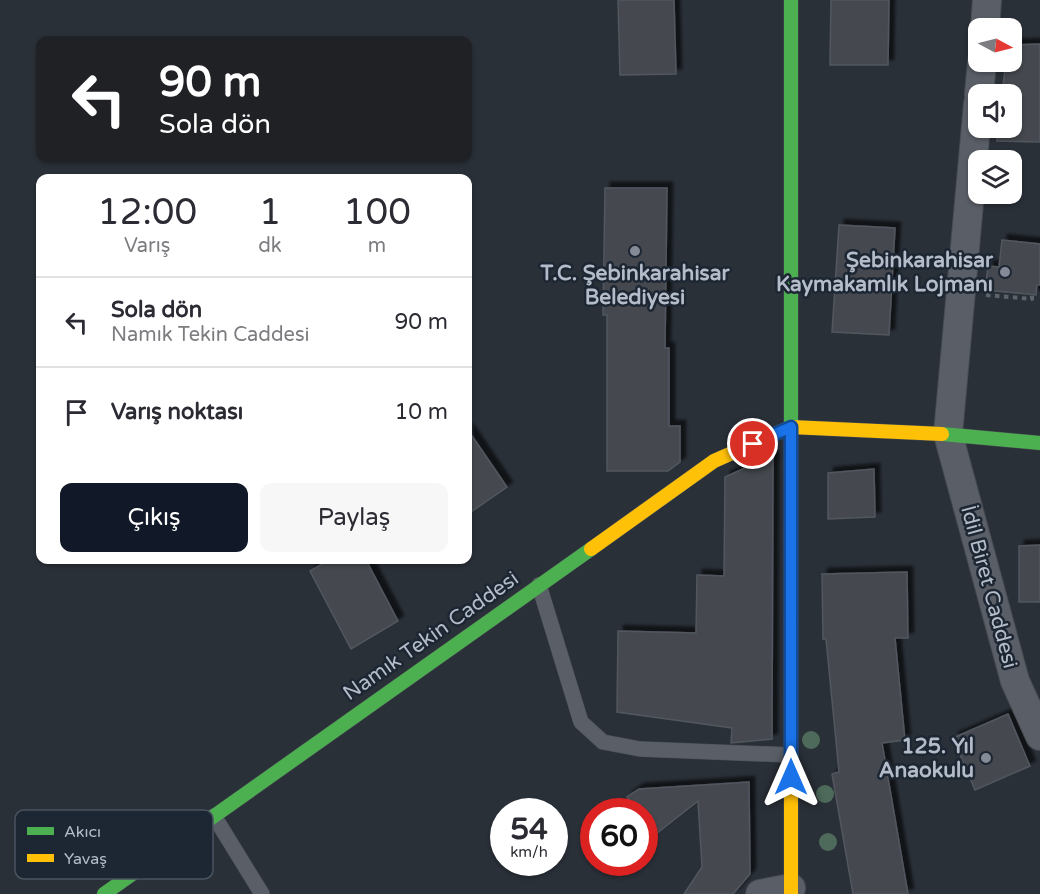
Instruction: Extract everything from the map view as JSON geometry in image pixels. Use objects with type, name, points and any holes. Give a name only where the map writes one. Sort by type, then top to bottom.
[{"type":"street","points":[[760,894],[791,891],[793,204],[791,0]]},
{"type":"street","points":[[986,18],[987,0]]},
{"type":"street","points":[[948,434],[975,138]]},
{"type":"street","points":[[791,427],[948,434],[1040,443]]},
{"type":"street","name":"Namık Tekin Caddesi","points":[[214,816],[714,461],[791,427]]},
{"type":"street","name":"İdil Biret Caddesi","points":[[948,434],[1015,681],[1040,736]]},
{"type":"street","name":"Namık Tekin Caddesi","points":[[104,894],[125,879]]},
{"type":"lane","points":[[539,585],[581,722],[603,742],[639,749],[791,755]]},
{"type":"lane","points":[[214,816],[262,894]]},
{"type":"path","points":[[981,295],[1032,299],[1032,295]]},
{"type":"building","points":[[618,0],[674,0],[676,74],[620,75]]},
{"type":"building","points":[[831,0],[889,0],[888,65],[830,65]]},
{"type":"building","points":[[1040,44],[1040,142],[997,141],[997,138],[1022,138],[1022,84],[1003,84],[1005,72],[1022,72],[1022,45]]},
{"type":"building","points":[[605,188],[667,188],[665,348],[669,348],[669,426],[680,426],[680,462],[668,471],[607,471],[607,315],[603,315]]},
{"type":"building","points":[[839,225],[895,228],[889,335],[832,332]]},
{"type":"building","name":"Şebinkarahisar Kaymakamlık Lojmanı","points":[[1002,240],[1040,244],[1040,285],[1037,285],[1036,295],[985,290],[988,266],[999,267]]},
{"type":"building","points":[[472,436],[507,487],[472,511]]},
{"type":"building","points":[[773,457],[772,739],[731,743],[732,728],[617,712],[618,631],[696,633],[697,575],[724,576],[725,477]]},
{"type":"building","points":[[874,469],[875,517],[828,519],[828,473]]},
{"type":"building","points":[[1040,545],[1040,602],[1019,602],[1019,546]]},
{"type":"building","points":[[322,564],[368,564],[398,621],[351,649],[310,571]]},
{"type":"building","points":[[907,572],[908,638],[895,638],[905,740],[882,743],[908,894],[853,894],[832,774],[839,772],[826,639],[823,639],[822,574]]},
{"type":"building","name":"125. Yıl Anaokulu","points":[[1008,714],[1030,766],[975,790],[953,738]]},
{"type":"building","points":[[749,782],[750,874],[733,894],[684,894],[702,867],[698,801],[658,832],[658,798],[627,797],[639,789]]},
{"type":"traffic: fast","points":[[791,0],[791,618]]},
{"type":"traffic: fast","points":[[942,434],[1040,443]]},
{"type":"traffic: fast","points":[[213,817],[591,549]]},
{"type":"traffic: fast","points":[[104,894],[125,879]]},
{"type":"traffic: slow","points":[[591,549],[714,461],[791,427],[942,434]]},
{"type":"traffic: slow","points":[[791,618],[791,894]]},
{"type":"place","name":"T.C. Şebinkarahisar Belediyesi","points":[[635,251]]},
{"type":"place","name":"Şebinkarahisar Kaymakamlık Lojmanı","points":[[1005,272]]},
{"type":"place","name":"125. Yıl Anaokulu","points":[[986,758]]},
{"type":"route","points":[[753,444],[791,427],[791,777]]}]
